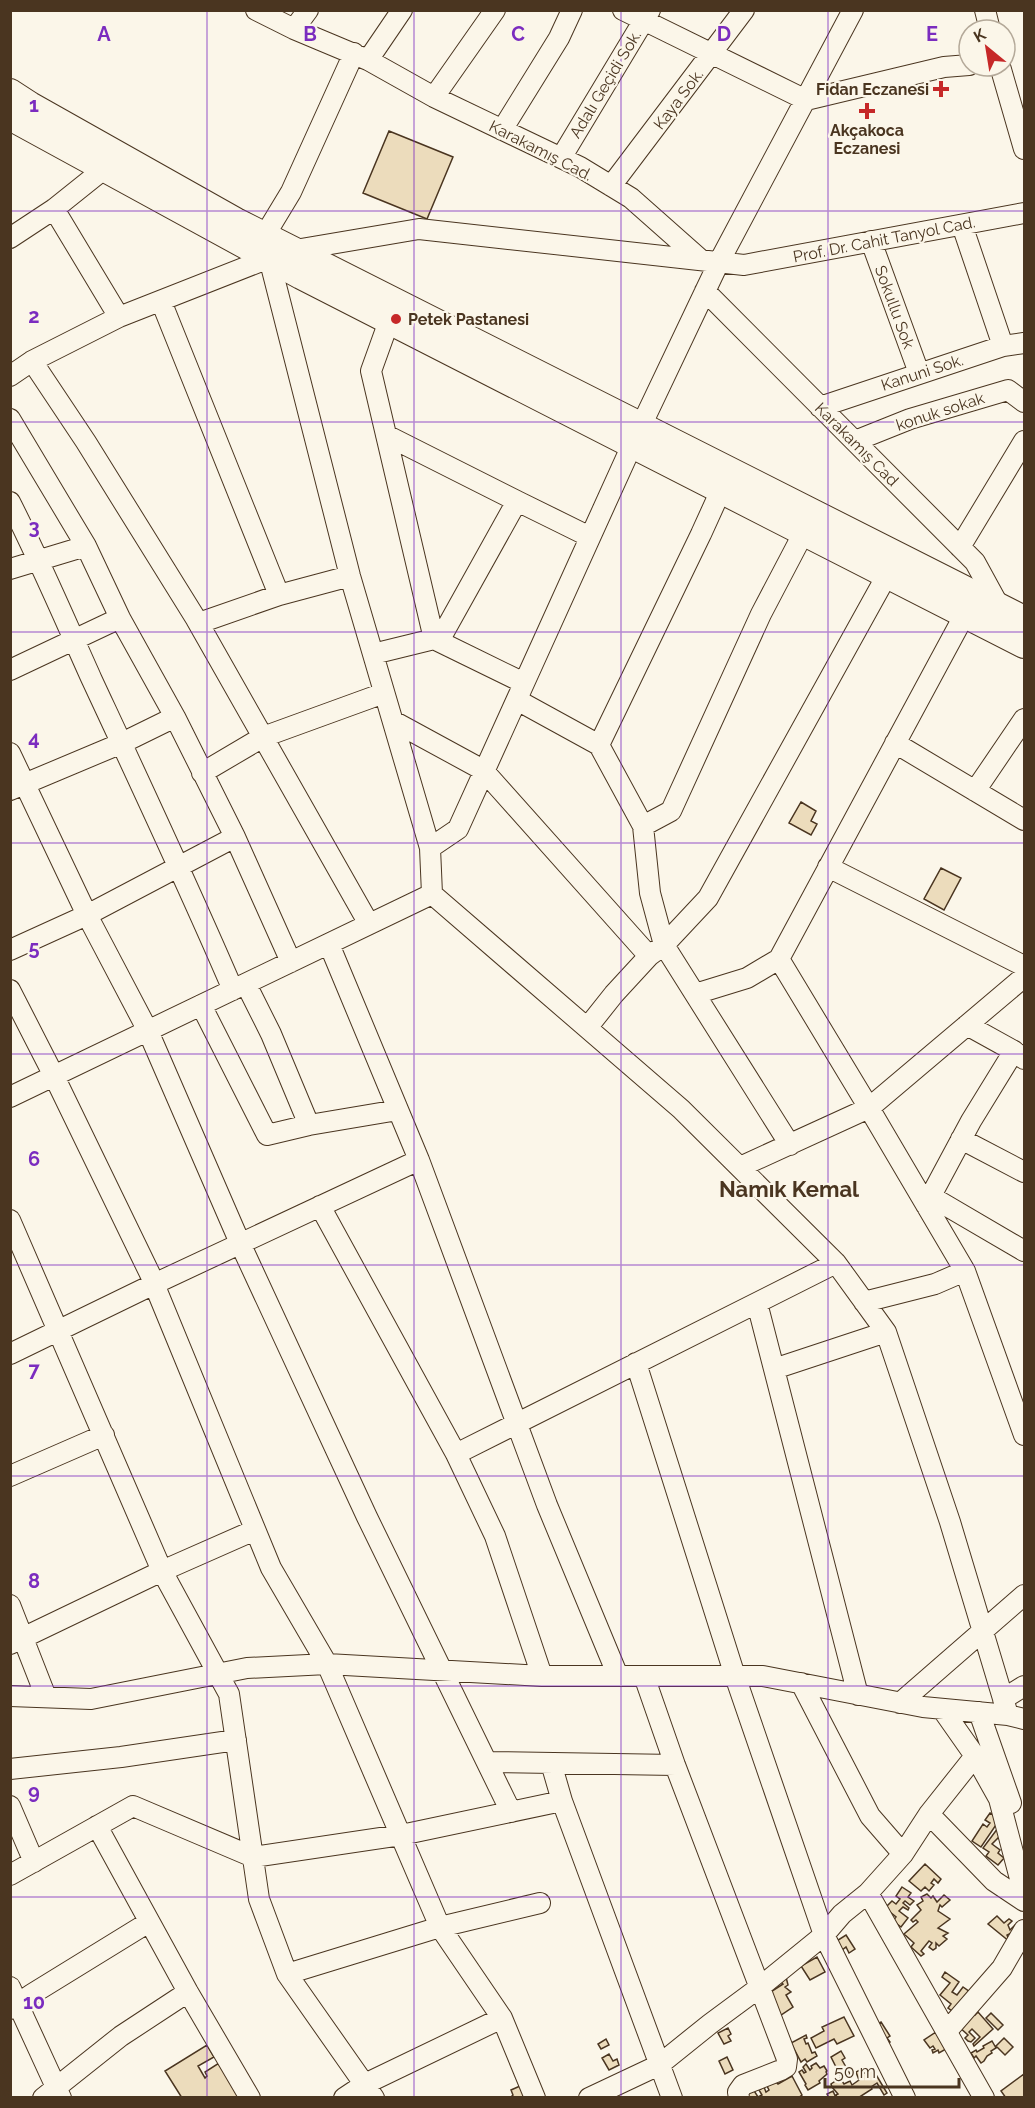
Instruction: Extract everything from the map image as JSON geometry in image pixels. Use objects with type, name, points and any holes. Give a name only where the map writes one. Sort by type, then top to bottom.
[{"type":"main road","points":[[10,92],[389,321],[637,435],[1024,619]]},
{"type":"main road","points":[[14,125],[267,247],[295,250],[637,435],[721,490],[1024,645]]},
{"type":"street","name":"Karakamış Cad.","points":[[256,10],[294,29],[361,56],[434,97],[561,158],[612,186],[631,198],[710,261]]},
{"type":"street","points":[[294,29],[308,10]]},
{"type":"street","points":[[402,10],[361,56],[291,192],[267,247],[350,576],[430,848],[432,894],[681,1109],[836,1263],[886,1332],[950,1522],[982,1630],[1012,1711]]},
{"type":"street","points":[[434,97],[495,10]]},
{"type":"street","points":[[502,130],[559,38],[572,10]]},
{"type":"street","points":[[623,10],[647,15],[712,54],[806,100],[944,67],[957,66]]},
{"type":"street","name":"Kaya Sok.","points":[[612,186],[744,10]]},
{"type":"street","points":[[430,848],[458,829],[483,770],[705,291],[710,261],[806,100],[853,10]]},
{"type":"street","name":"Adalı Geçidi Sok.","points":[[561,158],[647,15]]},
{"type":"street","points":[[1003,78],[1024,149]]},
{"type":"street","points":[[10,238],[54,209],[104,169]]},
{"type":"street","points":[[54,209],[119,317]]},
{"type":"street","name":"Prof. Dr. Cahit Tanyol Cad.","points":[[295,250],[419,229],[744,265],[1024,213]]},
{"type":"street","points":[[962,225],[1003,346]]},
{"type":"street","name":"Sokullu Sok","points":[[871,241],[919,373]]},
{"type":"street","points":[[10,376],[32,361],[119,317],[161,300],[267,247]]},
{"type":"street","name":"Karakamış Cad","points":[[705,291],[975,562],[999,606]]},
{"type":"street","points":[[161,300],[279,595]]},
{"type":"street","points":[[389,321],[371,371],[437,640]]},
{"type":"street","name":"Kanuni Sok.","points":[[820,407],[1003,346],[1024,343]]},
{"type":"street","points":[[32,361],[86,442],[199,623],[369,924]]},
{"type":"street","name":"konuk sokak","points":[[855,441],[910,419],[1008,390],[1024,402]]},
{"type":"street","points":[[10,419],[86,546],[120,618],[175,717],[235,837],[291,962]]},
{"type":"street","points":[[386,435],[590,537]]},
{"type":"street","points":[[960,547],[1024,441]]},
{"type":"street","points":[[599,745],[721,490]]},
{"type":"street","points":[[437,640],[517,501]]},
{"type":"street","points":[[10,502],[39,560],[180,867],[239,987],[271,1034],[309,1125]]},
{"type":"street","points":[[643,826],[671,811],[761,614],[804,532]]},
{"type":"street","points":[[10,569],[86,546]]},
{"type":"street","points":[[587,1028],[614,994],[708,897],[887,575]]},
{"type":"street","points":[[199,623],[279,595],[350,576]]},
{"type":"street","points":[[695,994],[747,978],[779,959],[965,614]]},
{"type":"street","points":[[10,670],[120,618]]},
{"type":"street","points":[[373,654],[437,640],[520,691],[599,745],[643,826],[656,951]]},
{"type":"street","points":[[202,773],[263,738],[384,693]]},
{"type":"street","points":[[17,787],[122,743],[175,717]]},
{"type":"street","points":[[975,791],[1024,719]]},
{"type":"street","points":[[393,721],[483,770],[656,951],[695,994],[790,1145]]},
{"type":"street","points":[[895,743],[1024,820]]},
{"type":"street","points":[[10,753],[17,787],[148,1031],[240,1244],[367,1517],[511,1812]]},
{"type":"street","points":[[10,950],[87,915],[235,837]]},
{"type":"street","points":[[828,867],[1024,966]]},
{"type":"street","points":[[10,1097],[432,894]]},
{"type":"street","points":[[329,944],[419,1160],[547,1505],[618,1676]]},
{"type":"street","points":[[779,959],[869,1108],[928,1200],[965,1271],[1023,1423]]},
{"type":"street","points":[[740,1167],[869,1108],[1024,977]]},
{"type":"street","points":[[10,990],[154,1284],[271,1568],[327,1664],[440,1927],[501,2018],[535,2097]]},
{"type":"street","points":[[201,1005],[267,1135],[309,1125],[398,1110]]},
{"type":"street","points":[[928,1200],[961,1139],[1019,1055],[967,1025]]},
{"type":"street","points":[[961,1139],[1024,1172]]},
{"type":"street","points":[[10,1353],[419,1160]]},
{"type":"street","points":[[928,1200],[1024,1251]]},
{"type":"street","points":[[320,1206],[456,1454],[495,1536],[542,1676]]},
{"type":"street","points":[[10,1220],[162,1571],[229,1694],[259,1899],[287,1974],[370,2091]]},
{"type":"street","points":[[456,1454],[836,1263]]},
{"type":"street","points":[[864,1302],[935,1284],[965,1271]]},
{"type":"street","points":[[757,1303],[858,1695]]},
{"type":"street","points":[[774,1370],[886,1332]]},
{"type":"street","points":[[636,1363],[735,1676],[824,1935],[905,2097]]},
{"type":"street","points":[[10,1476],[104,1435]]},
{"type":"street","points":[[17,1642],[162,1571],[255,1530]]},
{"type":"street","points":[[900,1703],[1024,1595]]},
{"type":"street","points":[[10,1605],[17,1642],[46,1697]]},
{"type":"street","points":[[10,1696],[91,1699],[247,1668],[327,1664],[542,1676],[763,1676],[942,1709],[979,1712],[1012,1711]]},
{"type":"street","points":[[644,1676],[675,1765],[786,2058],[786,2067],[743,2085],[738,2092],[739,2097]]},
{"type":"street","points":[[801,1683],[870,1816],[903,1854]]},
{"type":"street","points":[[1012,1711],[1024,1686]]},
{"type":"street","points":[[942,1709],[975,1756],[999,1799],[1024,1894]]},
{"type":"street","points":[[979,1712],[1024,1842]]},
{"type":"street","points":[[10,1768],[121,1757],[236,1740]]},
{"type":"street","points":[[589,2097],[659,2065],[824,1935],[842,1914],[868,1893],[903,1854],[929,1815],[975,1756]]},
{"type":"street","points":[[487,1762],[675,1765]]},
{"type":"street","points":[[551,1763],[562,1801],[672,2097]]},
{"type":"street","points":[[10,1875],[133,1806],[253,1857],[401,1835],[562,1801]]},
{"type":"street","points":[[10,1806],[34,1862]]},
{"type":"street","points":[[929,1815],[994,1881],[1024,1901]]},
{"type":"street","points":[[97,1826],[188,1992],[250,2097]]},
{"type":"street","points":[[868,1893],[984,2097]]},
{"type":"street","points":[[287,1974],[440,1927],[540,1903]]},
{"type":"street","points":[[149,1922],[13,2000],[54,2094],[121,2036],[188,1992]]},
{"type":"street","points":[[947,2031],[1002,1968],[1024,1930]]},
{"type":"street","points":[[344,2097],[370,2091],[501,2018]]},
{"type":"building","points":[[389,131],[453,157],[427,219],[363,193]]},
{"type":"building","points":[[801,802],[816,811],[811,821],[817,824],[811,835],[789,823]]},
{"type":"building","points":[[941,868],[961,878],[944,910],[924,899]]},
{"type":"building","points":[[990,1813],[1000,1819],[981,1847],[972,1841],[983,1824],[987,1827],[990,1823],[985,1820]]},
{"type":"building","points":[[998,1828],[1001,1840],[998,1838],[992,1844],[1000,1850],[998,1853],[1004,1858],[998,1865],[986,1856],[989,1852],[983,1848]]},
{"type":"building","points":[[925,1864],[941,1879],[938,1883],[934,1879],[931,1883],[934,1885],[929,1891],[925,1887],[921,1891],[909,1881]]},
{"type":"building","points":[[902,1887],[911,1893],[908,1897],[914,1901],[910,1905],[905,1901],[903,1903],[909,1908],[908,1910],[903,1907],[899,1911],[908,1918],[901,1927],[893,1921],[896,1917],[885,1908],[892,1901],[896,1904],[900,1899],[896,1896]]},
{"type":"building","points":[[927,1894],[931,1898],[933,1896],[937,1902],[944,1895],[950,1900],[942,1907],[940,1905],[938,1911],[950,1919],[938,1928],[948,1933],[943,1936],[947,1939],[939,1946],[936,1943],[936,1948],[933,1950],[929,1947],[932,1943],[929,1941],[921,1951],[924,1954],[921,1956],[911,1947],[914,1943],[904,1934],[918,1922],[911,1920],[921,1910],[917,1905],[923,1901],[921,1897]]},
{"type":"building","points":[[997,1916],[1004,1923],[1009,1919],[1012,1921],[1008,1925],[1010,1930],[1015,1925],[1019,1929],[1007,1935],[1010,1942],[988,1924]]},
{"type":"building","points":[[846,1935],[855,1949],[849,1953],[846,1947],[841,1951],[835,1942]]},
{"type":"building","points":[[817,1957],[825,1972],[810,1980],[801,1966]]},
{"type":"building","points":[[945,1972],[959,1982],[952,1992],[957,1995],[963,1987],[970,1992],[955,2013],[948,2008],[951,2004],[940,1995],[950,1983],[942,1977]]},
{"type":"building","points":[[786,1977],[788,1985],[785,1987],[791,1992],[786,1995],[793,2007],[778,2017],[769,1993],[783,1984],[780,1981]]},
{"type":"building","points":[[973,2012],[975,2015],[978,2012],[993,2029],[974,2046],[973,2044],[980,2037],[972,2029],[969,2032],[975,2038],[971,2042],[968,2041],[965,2038],[968,2035],[958,2026]]},
{"type":"building","points":[[991,2013],[1003,2025],[998,2030],[986,2018]]},
{"type":"building","points":[[844,2017],[854,2036],[837,2044],[834,2039],[816,2048],[811,2038],[824,2031],[822,2027]]},
{"type":"building","points":[[881,2022],[890,2036],[887,2038],[890,2042],[884,2045],[873,2027]]},
{"type":"building","points":[[728,2028],[731,2041],[724,2044],[718,2033]]},
{"type":"building","points":[[936,2032],[946,2049],[933,2053],[932,2050],[935,2049],[933,2046],[930,2048],[924,2040]]},
{"type":"building","points":[[806,2035],[807,2038],[804,2039],[806,2044],[808,2043],[812,2053],[815,2052],[817,2056],[807,2062],[805,2059],[801,2062],[791,2043]]},
{"type":"building","points":[[1004,2038],[1013,2047],[1005,2055],[996,2046]]},
{"type":"building","points":[[606,2039],[609,2045],[601,2049],[598,2044]]},
{"type":"building","points":[[992,2041],[996,2048],[984,2061],[981,2063],[976,2056],[974,2058],[971,2053],[984,2048],[983,2046]]},
{"type":"building","points":[[207,2045],[214,2057],[198,2066],[205,2078],[207,2076],[205,2072],[219,2063],[241,2098],[182,2098],[165,2071]]},
{"type":"building","points":[[841,2051],[845,2058],[842,2060],[850,2074],[844,2078],[840,2075],[831,2057]]},
{"type":"building","points":[[609,2054],[613,2061],[617,2059],[619,2065],[609,2070],[602,2058]]},
{"type":"building","points":[[727,2057],[733,2070],[725,2074],[719,2061]]},
{"type":"building","points":[[816,2063],[820,2068],[824,2066],[827,2074],[819,2081],[820,2083],[808,2090],[799,2072],[802,2070],[806,2072],[803,2067],[806,2064],[810,2070],[811,2066]]},
{"type":"building","points":[[872,2068],[887,2093],[884,2095],[877,2083],[858,2098],[837,2098],[838,2094],[831,2084],[840,2078],[844,2084],[850,2081],[852,2085],[859,2080],[856,2072],[860,2070],[863,2074]]},
{"type":"building","points":[[1024,2074],[1024,2098],[1006,2098],[1001,2091]]},
{"type":"building","points":[[792,2076],[802,2095],[798,2098],[742,2098],[753,2089],[758,2097],[762,2095],[759,2090],[764,2087],[766,2092],[769,2090],[767,2086],[776,2082],[778,2084]]},
{"type":"building","points":[[520,2086],[525,2098],[510,2098],[513,2095],[511,2090]]},
{"type":"building","points":[[833,2091],[836,2098],[829,2098],[827,2094]]},
{"type":"place","name":"Fidan Eczanesi","points":[[941,89]]},
{"type":"place","name":"Akçakoca Eczanesi","points":[[867,111]]},
{"type":"place","name":"Petek Pastanesi","points":[[396,319]]},
{"type":"district","name":"Namık Kemal","points":[[789,1189]]}]
